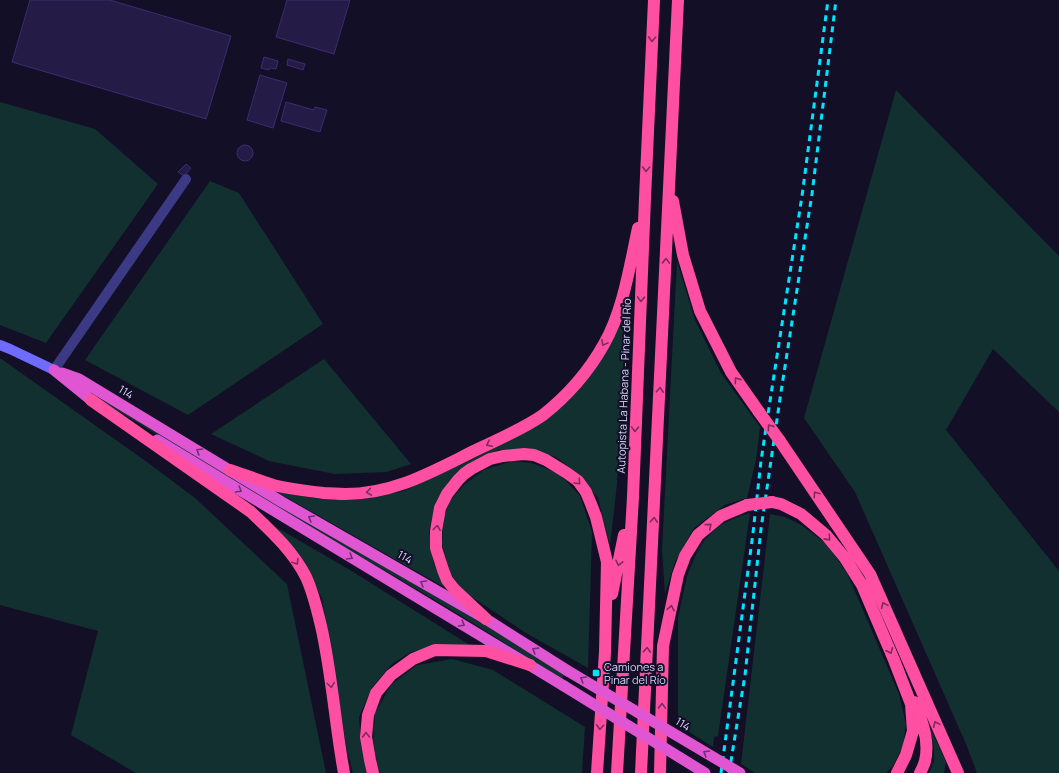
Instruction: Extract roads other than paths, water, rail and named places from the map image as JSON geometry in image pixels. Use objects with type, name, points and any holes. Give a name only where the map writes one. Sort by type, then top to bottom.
[{"type":"highway","name":"Autopista La Habana - Pinar del Río","points":[[618,773],[633,497],[654,0]]},
{"type":"highway","points":[[641,773],[678,0]]},
{"type":"highway","points":[[669,178],[683,255],[700,311],[731,372],[870,574],[958,773]]},
{"type":"highway","points":[[230,470],[274,485],[303,491],[345,494],[366,493],[388,489],[423,476],[517,430],[543,414],[563,397],[582,377],[605,343],[623,296],[645,198]]},
{"type":"highway","name":"114","points":[[54,370],[91,400],[530,665],[704,773]]},
{"type":"highway","name":"114","points":[[54,370],[79,379],[282,502],[486,619],[568,671],[740,773]]},
{"type":"highway","points":[[91,400],[251,512],[272,532],[292,555],[305,576],[314,597],[326,647],[344,773]]},
{"type":"highway","points":[[486,619],[455,590],[447,580],[436,548],[436,531],[440,508],[458,480],[471,469],[490,459],[503,456],[524,454],[534,455],[546,460],[578,481],[586,492],[596,517],[607,562],[607,618],[597,773]]},
{"type":"highway","points":[[607,618],[633,497]]},
{"type":"highway","points":[[660,773],[663,646],[673,593],[685,556],[698,535],[721,516],[748,505],[772,502],[782,504],[801,514],[826,535],[845,558],[862,585],[911,704],[913,731],[906,755],[897,773]]},
{"type":"highway","points":[[650,605],[663,646]]},
{"type":"highway","points":[[373,773],[366,737],[368,715],[376,693],[392,675],[413,659],[435,650],[486,651],[530,665]]},
{"type":"highway","points":[[897,667],[919,713],[924,730],[926,745],[925,761],[920,773]]},
{"type":"highway","points":[[950,773],[952,760]]},
{"type":"main road","name":"114","points":[[0,345],[54,370]]},
{"type":"street","points":[[54,370],[186,179]]},
{"type":"railway","points":[[721,773],[753,533],[761,461],[802,196],[828,0]]},
{"type":"railway","points":[[729,773],[745,675],[761,529],[812,194],[836,0]]},
{"type":"place","name":"Camiones a Pinar del Río","points":[[596,673]]}]
